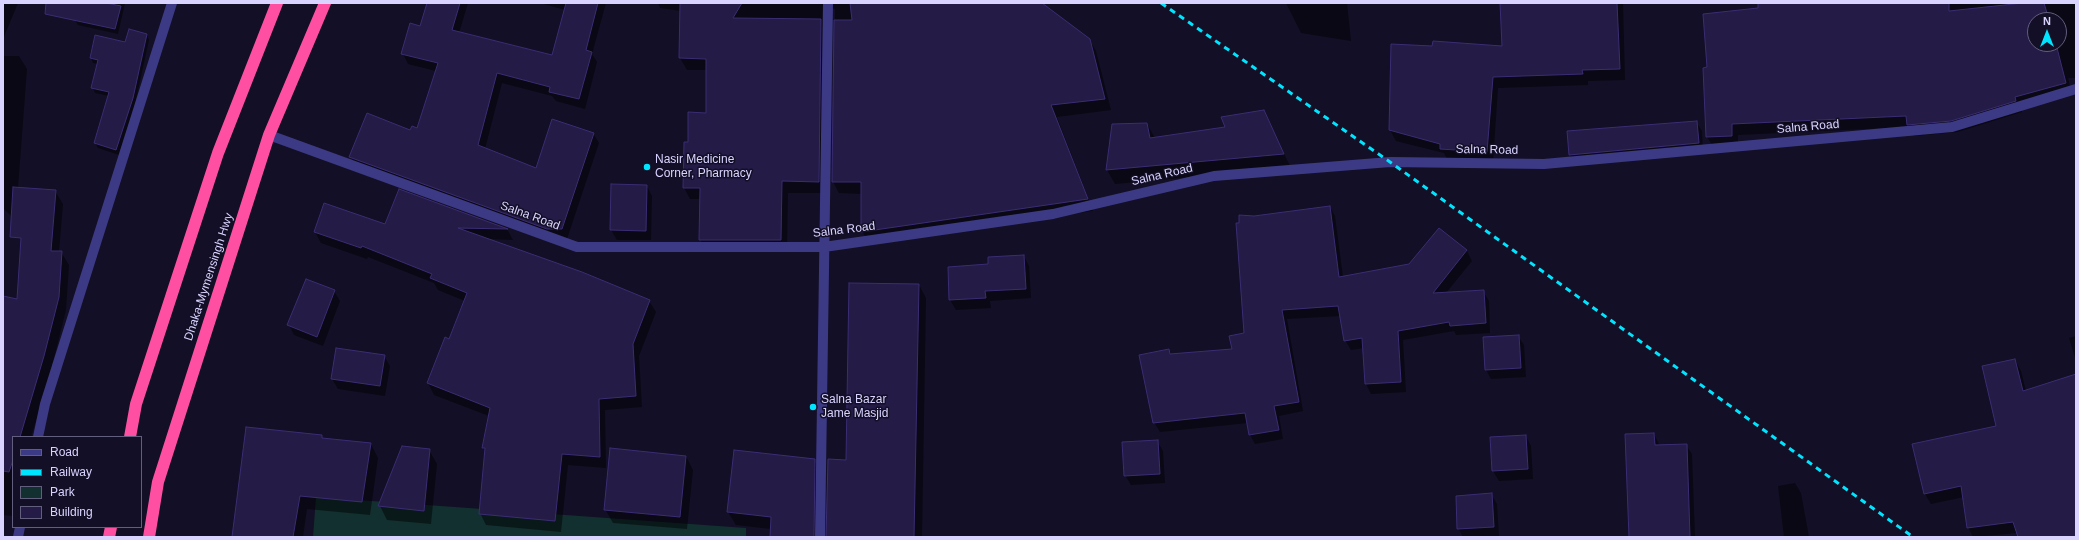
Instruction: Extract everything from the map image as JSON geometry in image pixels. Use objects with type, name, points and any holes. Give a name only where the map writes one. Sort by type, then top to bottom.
[{"type":"highway","points":[[130,436],[136,404],[218,153],[277,3]]},
{"type":"highway","name":"Dhaka-Mymensingh Hwy","points":[[149,537],[158,482],[269,135],[315,31],[325,3]]},
{"type":"street","points":[[38,436],[45,404],[172,3]]},
{"type":"street","points":[[820,537],[828,3]]},
{"type":"street","name":"Salna Road","points":[[269,135],[578,247],[824,247],[1053,214],[1214,176],[1390,162],[1544,164],[1952,127],[2076,89]]},
{"type":"green space","points":[[316,497],[746,528],[746,537],[313,537]]},
{"type":"building","points":[[46,3],[106,3],[121,6],[115,29],[45,14]]},
{"type":"building","points":[[427,3],[460,3],[452,30],[552,55],[566,3],[598,3],[586,50],[592,52],[579,99],[549,92],[550,87],[497,73],[478,145],[536,168],[552,119],[594,133],[562,229],[547,229],[349,157],[367,113],[410,130],[412,126],[417,128],[438,63],[401,54],[410,23],[420,26]]},
{"type":"building","points":[[680,3],[742,3],[733,18],[821,19],[819,182],[782,181],[781,240],[699,240],[700,188],[683,188],[684,142],[688,142],[688,112],[706,113],[706,59],[679,58]]},
{"type":"building","points":[[850,3],[1042,3],[1090,39],[1105,99],[1051,105],[1088,199],[861,232],[861,182],[832,182],[834,20],[852,20]]},
{"type":"building","points":[[1500,3],[1617,3],[1620,69],[1582,70],[1583,74],[1493,77],[1487,152],[1440,149],[1440,144],[1389,130],[1391,44],[1432,46],[1433,41],[1502,46]]},
{"type":"building","points":[[1758,3],[1949,3],[1949,11],[2023,3],[2044,3],[2047,12],[2027,12],[2027,52],[2058,52],[2066,83],[2015,97],[2016,101],[1951,121],[1907,125],[1906,116],[1732,124],[1732,136],[1706,137],[1703,68],[1707,67],[1703,14],[1758,8]]},
{"type":"building","points":[[129,29],[147,34],[133,98],[116,150],[94,143],[109,92],[91,88],[98,60],[90,58],[95,35],[125,42]]},
{"type":"building","points":[[1264,110],[1284,154],[1106,170],[1112,124],[1147,123],[1150,138],[1225,127],[1221,117]]},
{"type":"building","points":[[1697,121],[1699,143],[1569,155],[1567,131]]},
{"type":"building","points":[[611,184],[647,185],[646,231],[610,230]]},
{"type":"building","points":[[13,187],[56,190],[51,251],[62,251],[59,297],[44,356],[20,436],[12,436],[12,463],[9,472],[3,471],[3,296],[17,299],[21,238],[10,237]]},
{"type":"building","points":[[399,189],[508,229],[458,228],[582,272],[650,300],[633,344],[636,396],[599,399],[600,457],[562,454],[555,521],[479,514],[485,448],[482,448],[490,408],[427,383],[445,337],[449,339],[467,293],[430,278],[432,274],[362,246],[361,248],[314,232],[324,203],[385,224]]},
{"type":"building","points":[[1330,206],[1339,277],[1409,264],[1439,228],[1467,250],[1433,293],[1484,290],[1486,323],[1450,326],[1449,322],[1398,331],[1401,382],[1365,384],[1362,338],[1344,341],[1338,306],[1282,310],[1299,402],[1274,406],[1279,430],[1249,435],[1245,413],[1153,423],[1139,355],[1169,349],[1170,354],[1232,349],[1229,336],[1244,333],[1236,223],[1239,223],[1239,215],[1254,216]]},
{"type":"building","points":[[1024,255],[1026,289],[985,291],[986,298],[949,300],[948,267],[988,264],[988,257]]},
{"type":"building","points":[[306,279],[335,290],[317,337],[287,325]]},
{"type":"building","points":[[849,283],[919,284],[914,537],[826,537],[828,459],[846,460]]},
{"type":"building","points":[[1519,335],[1521,368],[1485,370],[1483,337]]},
{"type":"building","points":[[336,348],[385,355],[380,386],[331,379]]},
{"type":"building","points":[[2015,359],[2023,391],[2076,374],[2076,537],[2018,537],[2013,522],[1967,528],[1961,486],[1924,494],[1912,444],[1996,426],[1982,366]]},
{"type":"building","points":[[246,427],[322,435],[322,438],[371,443],[362,502],[300,496],[293,537],[232,537]]},
{"type":"building","points":[[1654,433],[1655,445],[1687,444],[1690,537],[1629,537],[1625,434]]},
{"type":"building","points":[[1526,435],[1528,469],[1492,471],[1490,437]]},
{"type":"building","points":[[1158,440],[1160,474],[1124,476],[1122,442]]},
{"type":"building","points":[[402,446],[430,449],[424,511],[378,506]]},
{"type":"building","points":[[610,448],[686,456],[680,517],[604,510]]},
{"type":"building","points":[[734,450],[815,459],[814,537],[770,537],[771,517],[727,512]]},
{"type":"building","points":[[1492,493],[1494,527],[1457,529],[1456,496]]},
{"type":"railway","points":[[1161,3],[1390,162],[1913,537]]},
{"type":"place","name":"Nasir Medicine Corner, Pharmacy","points":[[647,167]]},
{"type":"place","name":"Salna Bazar Jame Masjid","points":[[813,407]]}]
